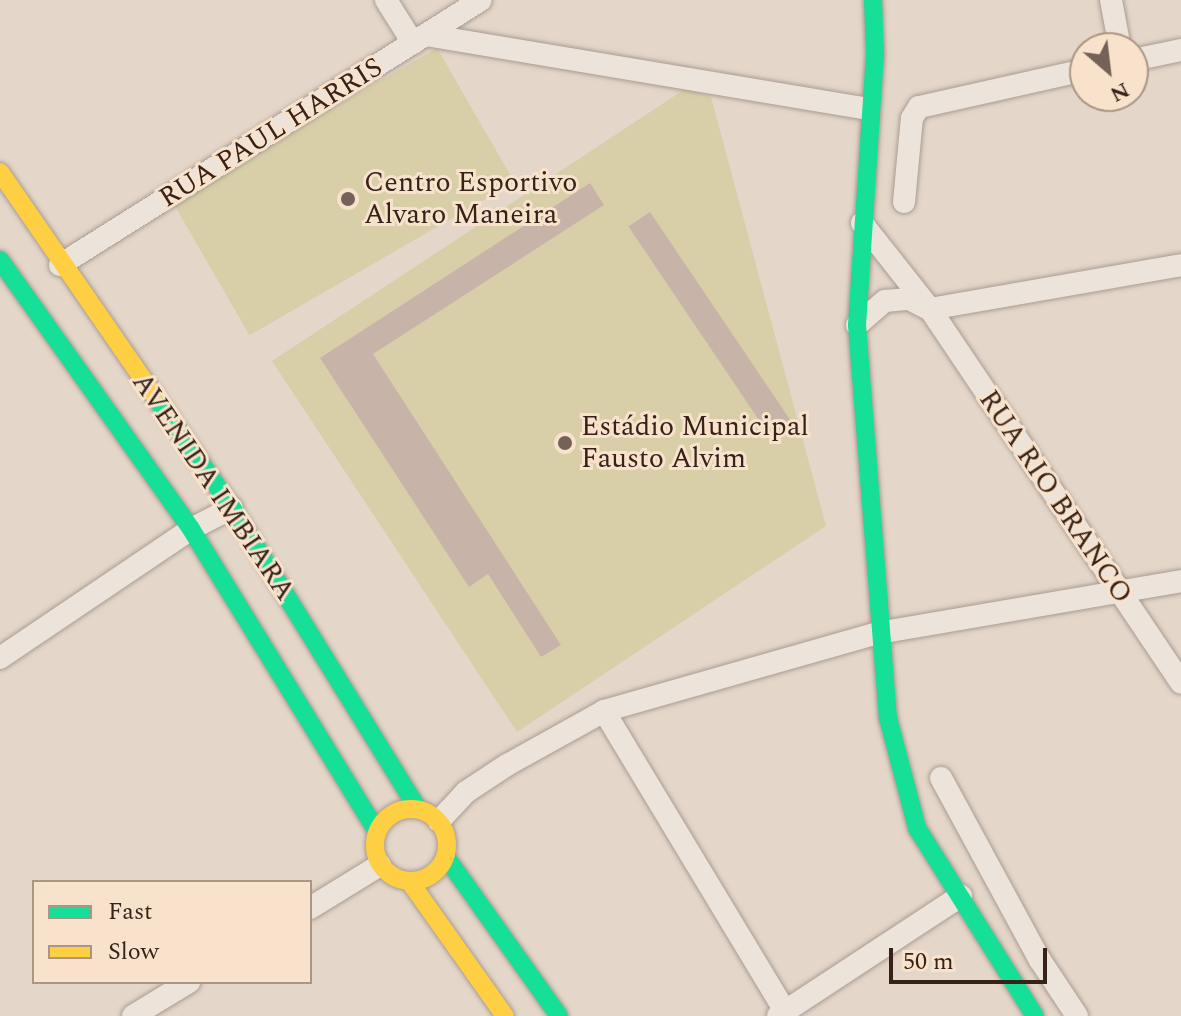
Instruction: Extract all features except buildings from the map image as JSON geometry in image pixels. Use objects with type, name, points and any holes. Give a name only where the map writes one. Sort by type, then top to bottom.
[{"type":"main road","points":[[873,0],[857,325],[878,633],[899,771],[917,828],[1035,1016]]},
{"type":"main road","name":"AVENIDA IMBIARA","points":[[0,172],[60,265],[232,508],[418,809]]},
{"type":"main road","name":"AVENIDA IMBIARA","points":[[0,260],[191,529],[377,831]]},
{"type":"main road","points":[[410,882],[432,876],[446,857],[448,844],[439,821],[418,809],[393,813],[377,831],[380,865],[410,882],[505,1016]]},
{"type":"main road","points":[[446,857],[559,1016]]},
{"type":"street","points":[[386,0],[420,39],[869,109]]},
{"type":"street","name":"RUA PAUL HARRIS","points":[[60,265],[480,0]]},
{"type":"street","points":[[1111,0],[1117,32]]},
{"type":"street","points":[[1149,57],[1181,50]]},
{"type":"street","points":[[904,202],[912,118],[919,107],[1069,74]]},
{"type":"street","name":"RUA RIO BRANCO","points":[[862,223],[930,309],[1181,683]]},
{"type":"street","points":[[857,325],[885,301],[909,299],[930,309],[1181,265]]},
{"type":"street","points":[[0,658],[191,529],[232,508]]},
{"type":"street","points":[[439,821],[466,792],[507,765],[604,711],[878,633],[1181,581]]},
{"type":"street","points":[[604,711],[782,1013],[961,896]]},
{"type":"street","points":[[941,778],[1040,960],[1077,1016]]},
{"type":"street","points":[[312,907],[380,865]]},
{"type":"street","points":[[133,1016],[186,984]]},
{"type":"shaded area","name":"Centro Esportivo Alvaro Maneira","points":[[437,48],[514,182],[249,335],[172,201]]},
{"type":"shaded area","name":"Estádio Municipal Fausto Alvim","points":[[685,89],[711,97],[826,526],[517,732],[272,361]]},
{"type":"traffic: fast","points":[[873,0],[875,54],[857,325],[888,718],[917,828],[1035,1016]]},
{"type":"traffic: fast","points":[[0,260],[191,529],[377,831]]},
{"type":"traffic: fast","points":[[154,395],[232,508],[418,809]]},
{"type":"traffic: fast","points":[[446,857],[559,1016]]},
{"type":"traffic: slow","points":[[0,172],[154,395]]},
{"type":"traffic: slow","points":[[418,809],[437,819],[445,831],[447,845],[445,859],[437,871],[425,879],[404,881],[385,871],[377,859],[375,838],[385,819],[397,811],[418,809]]},
{"type":"traffic: slow","points":[[410,882],[505,1016]]},
{"type":"place","name":"Centro Esportivo Alvaro Maneira","points":[[348,199]]},
{"type":"place","name":"Estádio Municipal Fausto Alvim","points":[[565,443]]}]
